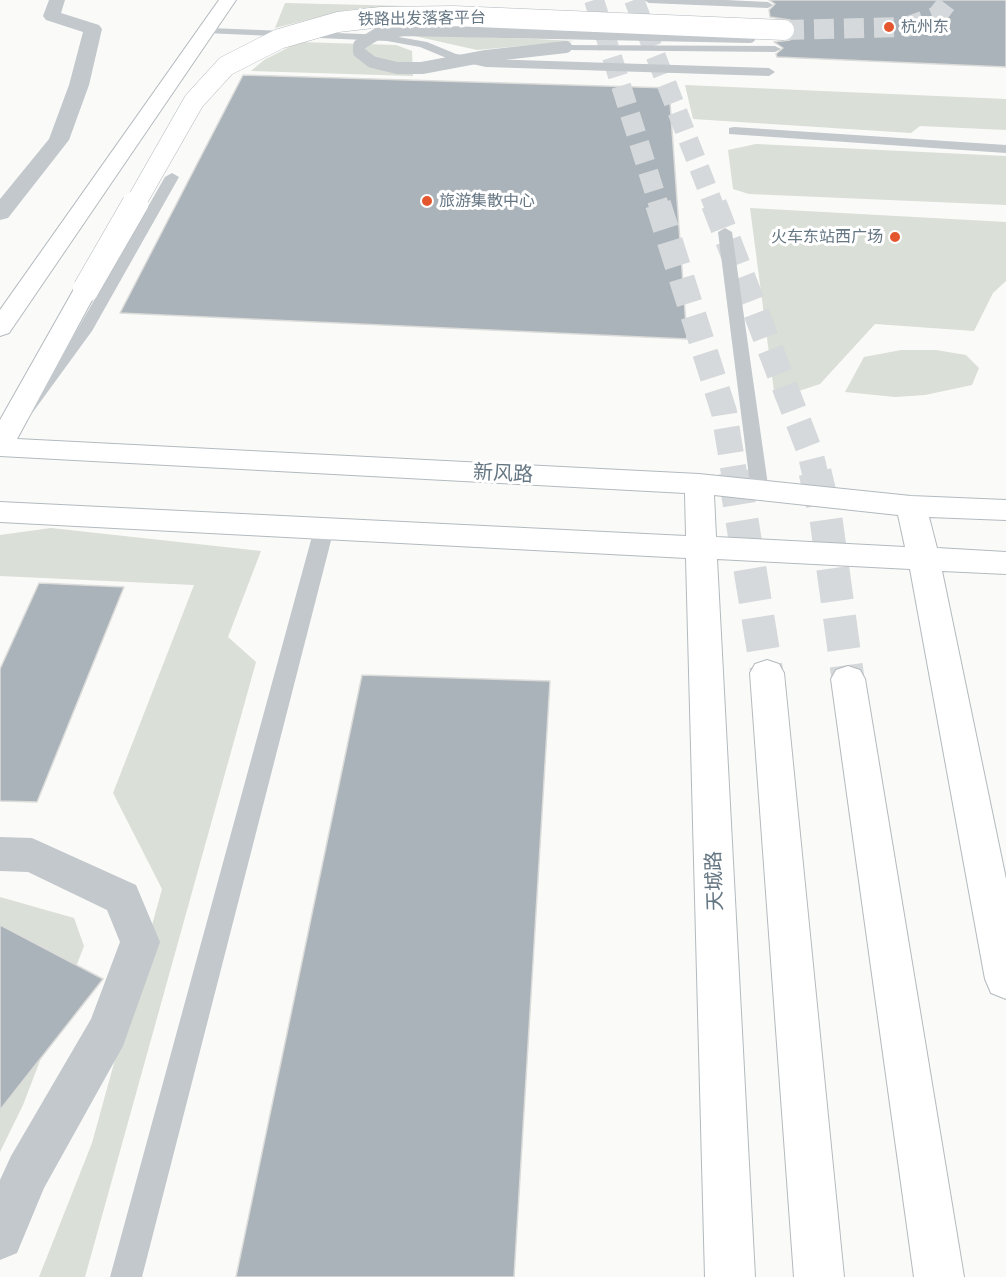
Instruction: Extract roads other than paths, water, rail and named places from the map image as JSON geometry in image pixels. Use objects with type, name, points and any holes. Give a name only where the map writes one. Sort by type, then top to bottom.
[{"type":"main road","points":[[0,328],[209,31],[228,0]]},
{"type":"main road","name":"铁路出发落客平台","points":[[0,445],[194,101],[226,66],[279,39],[338,22],[381,17],[443,16],[784,30]]},
{"type":"main road","name":"新风路","points":[[0,445],[699,484],[910,506],[1006,510]]},
{"type":"main road","name":"天城路","points":[[699,484],[730,1277]]},
{"type":"main road","points":[[910,506],[924,560],[1006,979]]},
{"type":"main road","points":[[0,512],[702,550],[1006,563]]},
{"type":"main road","points":[[767,673],[819,1277]]},
{"type":"main road","points":[[848,679],[939,1277]]},
{"type":"street","points":[[0,213],[10,188],[59,140],[79,85],[93,29],[52,16],[57,0]]},
{"type":"street","points":[[0,854],[32,855],[122,898],[140,942],[108,1030],[27,1172],[0,1236]]},
{"type":"lane","points":[[649,0],[768,5]]},
{"type":"lane","points":[[775,50],[566,47],[486,56],[422,68],[397,68],[372,62],[359,52],[359,45],[377,34],[404,30],[751,37],[784,30]]},
{"type":"lane","points":[[209,31],[387,38],[423,44],[453,57],[486,63],[769,72]]},
{"type":"lane","points":[[549,81],[554,65]]},
{"type":"lane","points":[[734,131],[1006,148]]},
{"type":"lane","points":[[0,445],[84,331],[172,177]]},
{"type":"lane","points":[[725,232],[760,492]]},
{"type":"lane","points":[[126,1277],[324,529]]},
{"type":"tunnel","points":[[594,0],[659,206]]},
{"type":"tunnel","points":[[634,0],[714,206]]},
{"type":"tunnel","points":[[784,30],[906,27],[937,16],[949,0]]},
{"type":"tunnel","points":[[658,204],[724,412],[734,473]]},
{"type":"tunnel","points":[[714,204],[810,452],[815,473]]},
{"type":"tunnel","points":[[734,472],[767,673]]},
{"type":"tunnel","points":[[815,472],[826,519],[848,679]]},
{"type":"place","name":"杭州东","points":[[889,27]]},
{"type":"place","name":"旅游集散中心","points":[[427,201]]},
{"type":"place","name":"火车东站西广场","points":[[895,237]]}]
